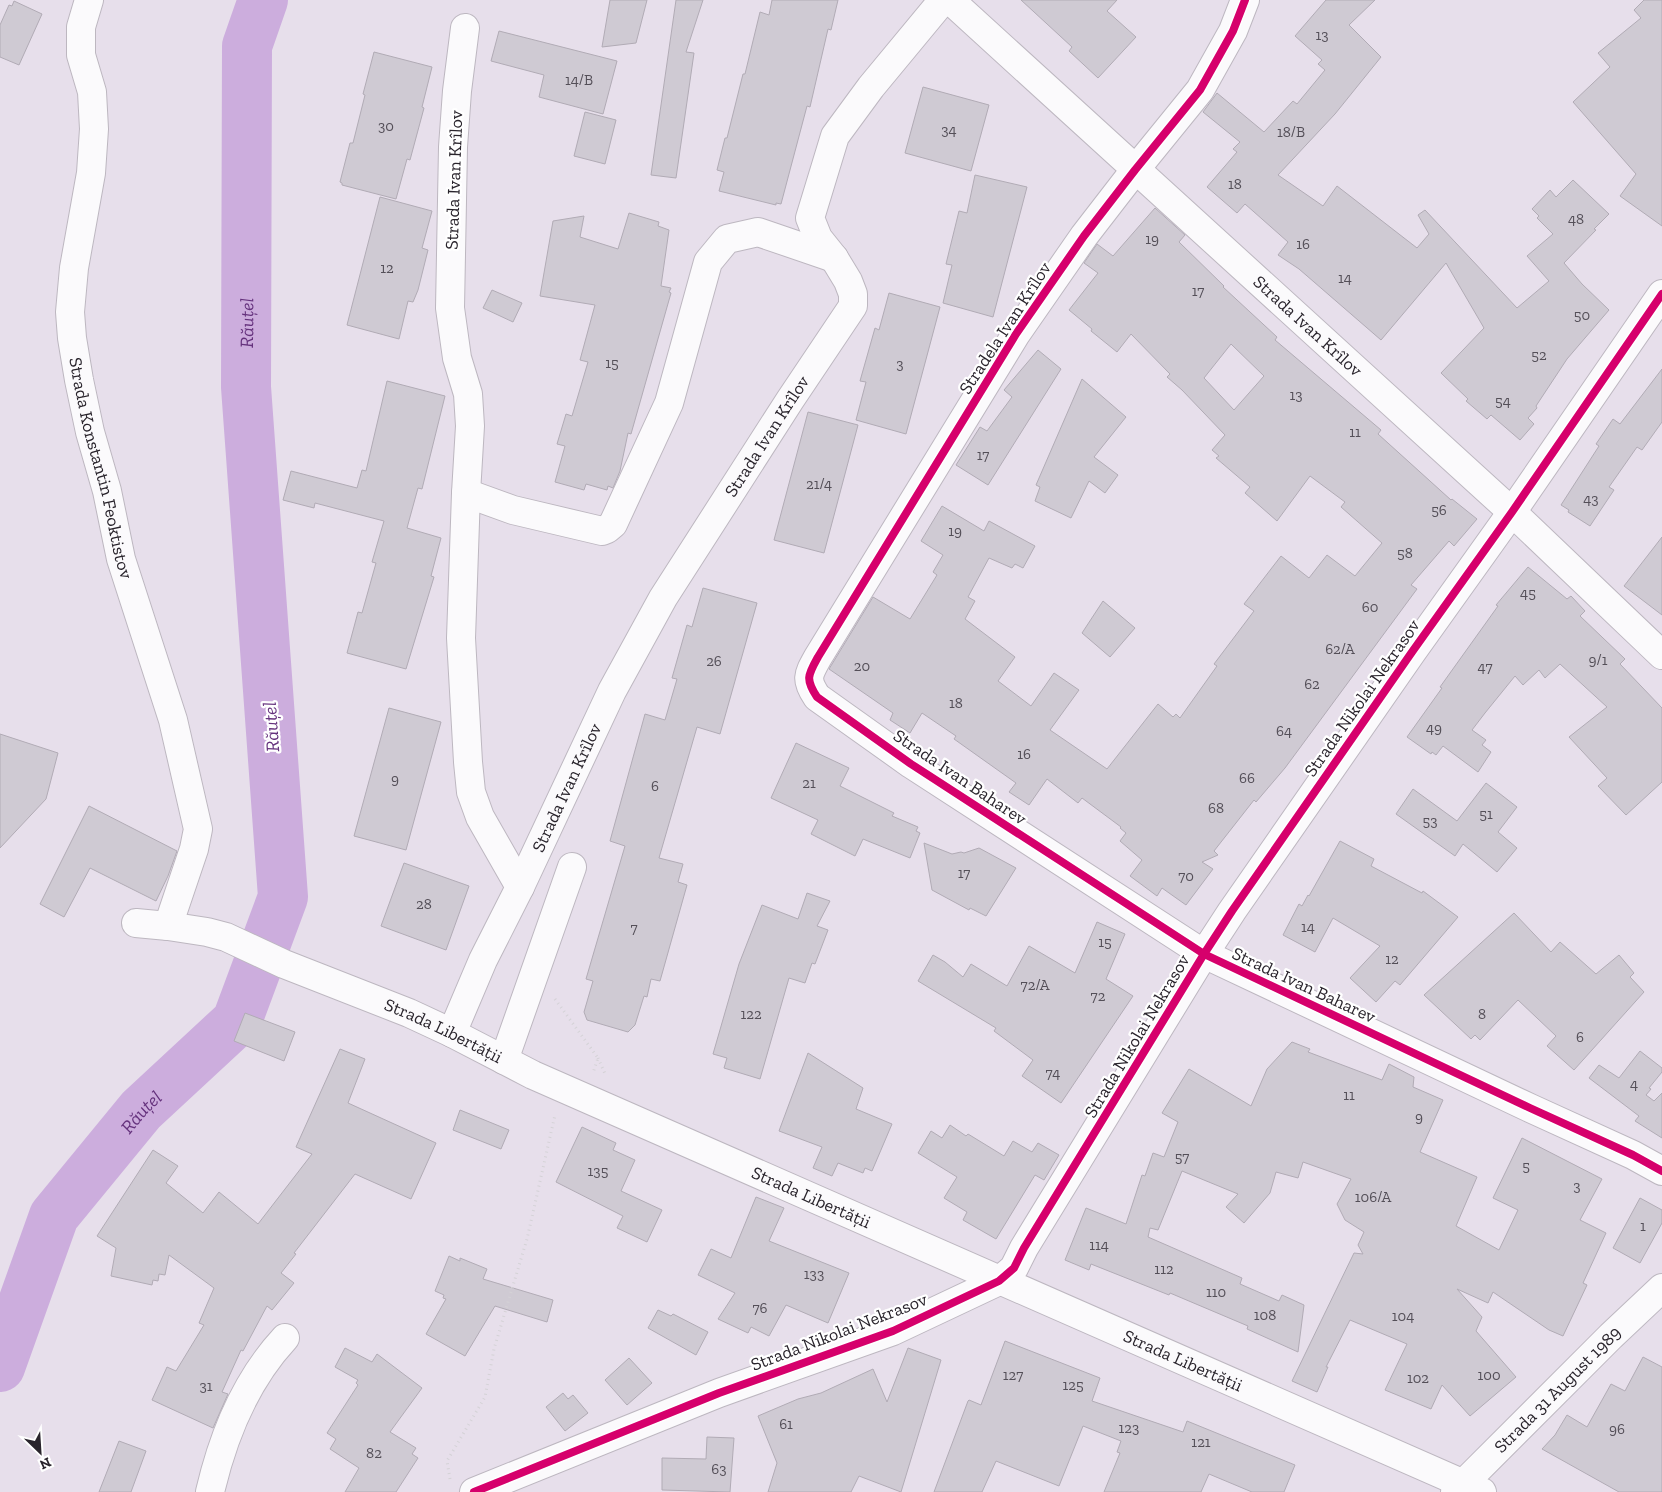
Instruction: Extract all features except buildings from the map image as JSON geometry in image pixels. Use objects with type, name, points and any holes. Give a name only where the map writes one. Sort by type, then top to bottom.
[{"type":"street","name":"Strada Konstantin Feoktistov","points":[[89,0],[81,27],[81,55],[92,92],[94,129],[90,174],[74,268],[70,312],[79,380],[90,432],[107,492],[121,559],[173,720],[198,828],[188,868],[168,926]]},
{"type":"street","name":"Strada Ivan Krîlov","points":[[452,1033],[483,960],[520,888],[612,691],[662,598],[853,306],[854,294],[848,281],[834,258],[818,238],[810,218],[835,136],[871,88],[943,0]]},
{"type":"street","name":"Strada Ivan Krîlov","points":[[950,0],[1512,512],[1662,655]]},
{"type":"street","name":"Stradela Ivan Krîlov","points":[[809,685],[808,674],[818,657],[1016,334],[1084,236],[1200,90],[1232,31],[1245,0]]},
{"type":"street","name":"Strada Ivan Krîlov","points":[[465,28],[457,91],[453,147],[450,308],[457,358],[468,394],[470,426],[461,638],[468,762],[471,792],[480,817],[520,888]]},
{"type":"street","points":[[466,493],[513,510],[602,532],[607,529],[613,524],[670,403],[708,262],[720,247],[727,239],[758,232],[834,258]]},
{"type":"street","name":"Strada Nikolai Nekrasov","points":[[462,1488],[893,1331],[998,1281],[1014,1268],[1024,1248],[1204,954],[1406,660],[1512,512],[1662,294]]},
{"type":"street","name":"Strada Ivan Baharev","points":[[809,685],[817,698],[911,764],[1204,954],[1633,1155],[1662,1171]]},
{"type":"street","points":[[504,1060],[572,867]]},
{"type":"street","name":"Strada Libertății","points":[[136,923],[207,932],[226,937],[284,964],[409,1013],[572,1092],[1466,1489]]},
{"type":"street","name":"Strada 31 August 1989","points":[[1466,1489],[1662,1288]]},
{"type":"street","points":[[210,1492],[217,1461],[242,1399],[271,1354],[285,1338]]},
{"type":"path","points":[[462,1488],[447,1461],[485,1397],[494,1349],[572,1092],[598,1058],[535,972]]},
{"type":"waterway","name":"Răuțel","points":[[0,1367],[54,1216],[141,1110],[237,1021],[283,897],[246,387],[247,46],[263,0]]},
{"type":"cycle path","points":[[1245,0],[1233,31],[1200,90],[1084,236],[1016,334],[818,657],[810,673],[809,681],[817,697],[911,764],[1204,954],[1633,1155],[1662,1171]]},
{"type":"cycle path","points":[[474,1492],[719,1393],[893,1331],[999,1281],[1014,1268],[1024,1248],[1232,911],[1512,512],[1662,294]]}]
